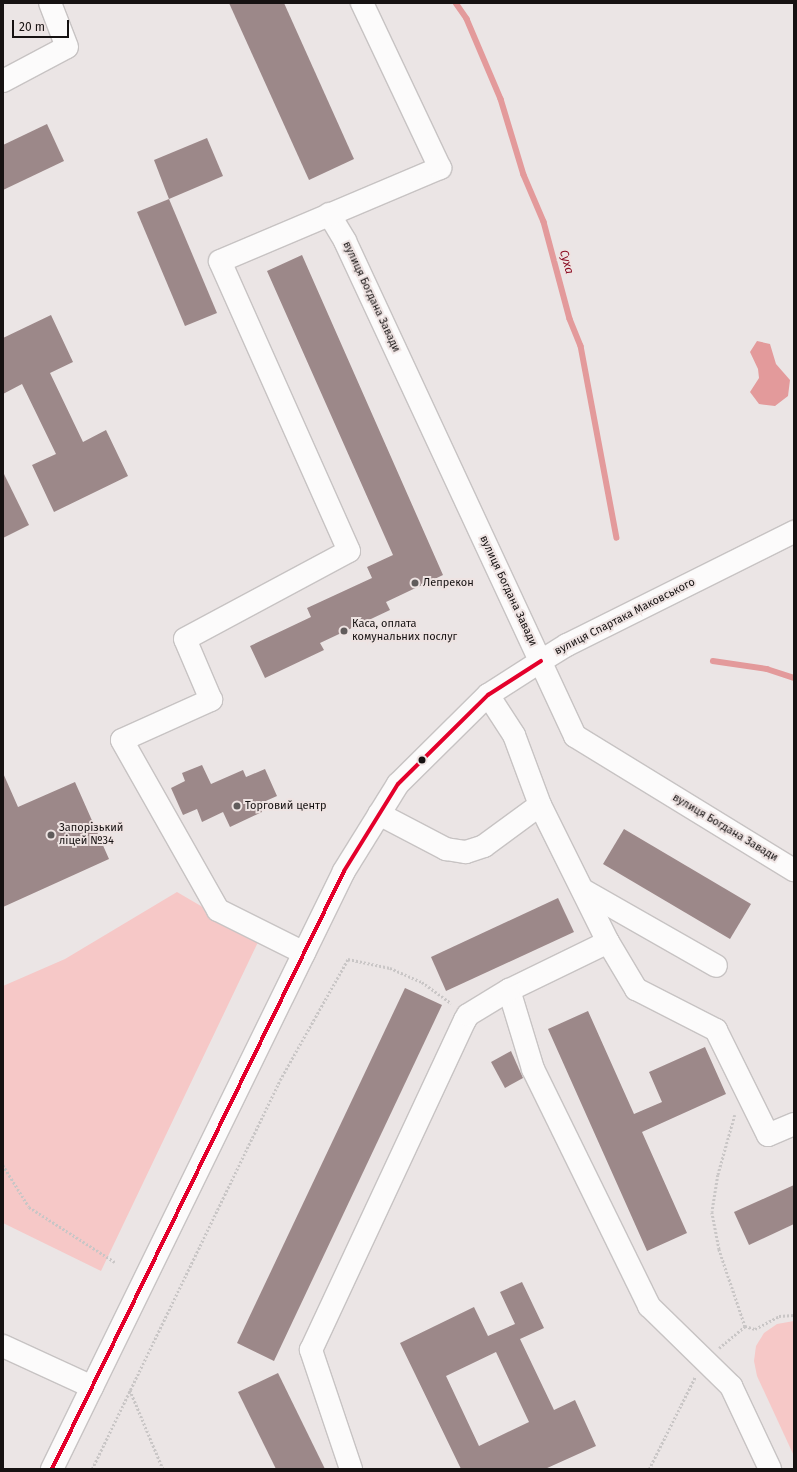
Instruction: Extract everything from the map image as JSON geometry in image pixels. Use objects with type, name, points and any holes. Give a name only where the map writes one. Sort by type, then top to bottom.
[{"type":"street","points":[[3,81],[67,47],[50,3]]},
{"type":"street","points":[[304,953],[218,910],[122,740],[211,700],[184,639],[349,551],[220,261],[440,168],[362,3]]},
{"type":"street","name":"вулиця Богдана Завади","points":[[329,214],[346,241],[575,736],[794,870]]},
{"type":"street","name":"вулиця Спартака Маковського","points":[[52,1469],[344,872],[398,784],[488,695],[541,661],[567,645],[794,532]]},
{"type":"street","points":[[488,695],[514,735],[540,806],[608,942],[636,990],[716,1030],[768,1135],[794,1124]]},
{"type":"street","points":[[379,814],[446,849],[466,852],[484,846],[540,806]]},
{"type":"street","points":[[583,890],[716,966]]},
{"type":"street","points":[[351,1469],[311,1350],[465,1020],[468,1015],[509,990],[608,942]]},
{"type":"street","points":[[509,990],[534,1069],[649,1306],[731,1386],[770,1469]]},
{"type":"street","points":[[3,1346],[92,1387]]},
{"type":"path","points":[[92,1469],[280,1080],[348,959],[390,968],[422,982],[452,1004],[465,1020]]},
{"type":"path","points":[[736,1113],[718,1175],[712,1212],[720,1249],[745,1326]]},
{"type":"path","points":[[3,1165],[29,1207],[115,1262]]},
{"type":"path","points":[[745,1326],[755,1329],[779,1316],[794,1315]]},
{"type":"path","points":[[648,1469],[704,1360],[745,1326]]},
{"type":"path","points":[[130,1389],[163,1469]]},
{"type":"shaded area","points":[[757,341],[770,344],[776,364],[790,380],[788,396],[775,406],[759,404],[750,392],[759,378],[758,369],[750,352]]},
{"type":"shaded area","points":[[177,892],[259,940],[101,1271],[3,1223],[3,986],[65,959]]},
{"type":"shaded area","points":[[794,1321],[794,1456],[757,1376],[754,1361],[756,1346],[764,1333],[777,1324]]},
{"type":"building","points":[[229,3],[284,3],[354,159],[309,180]]},
{"type":"building","points":[[47,124],[64,161],[3,190],[3,145]]},
{"type":"building","points":[[207,138],[223,176],[169,199],[154,160]]},
{"type":"building","points":[[169,199],[217,313],[185,326],[137,212]]},
{"type":"building","points":[[302,255],[443,575],[386,602],[390,610],[320,643],[324,650],[265,678],[250,646],[311,617],[307,608],[372,578],[367,567],[393,555],[267,271]]},
{"type":"building","points":[[51,315],[73,362],[50,373],[83,442],[106,430],[128,476],[54,512],[32,465],[56,454],[22,384],[3,394],[3,338]]},
{"type":"building","points":[[3,472],[29,525],[3,538]]},
{"type":"building","points":[[202,765],[211,784],[243,770],[246,777],[265,769],[277,796],[259,804],[262,812],[230,827],[223,812],[202,822],[197,809],[183,815],[171,788],[185,781],[182,773]]},
{"type":"building","name":"Запорізький ліцей №34","points":[[3,773],[18,807],[75,782],[109,859],[3,907]]},
{"type":"building","points":[[624,829],[751,904],[730,939],[603,864]]},
{"type":"building","points":[[558,898],[574,932],[446,991],[431,957]]},
{"type":"building","points":[[405,988],[442,1005],[274,1361],[237,1343]]},
{"type":"building","points":[[588,1011],[634,1114],[662,1102],[649,1072],[705,1047],[726,1094],[642,1132],[687,1233],[647,1251],[548,1029]]},
{"type":"building","points":[[511,1051],[523,1078],[505,1088],[491,1062]]},
{"type":"building","points":[[794,1185],[794,1224],[749,1245],[734,1212]]},
{"type":"building","points":[[522,1282],[544,1328],[520,1339],[554,1410],[575,1400],[596,1446],[545,1469],[461,1469],[400,1343],[474,1307],[488,1336],[515,1324],[500,1292]],"holes":[[[496,1352],[529,1422],[479,1446],[446,1376]]]},
{"type":"building","points":[[278,1373],[325,1469],[276,1469],[238,1392]]},
{"type":"waterway","name":"Суха","points":[[456,3],[467,19],[501,99],[524,175],[544,222],[570,319],[581,346],[617,538]]},
{"type":"waterway","points":[[713,661],[767,669],[794,678]]},
{"type":"transit line","points":[[52,1469],[344,871],[398,784],[488,695],[541,661]]},
{"type":"place","name":"Лепрекон","points":[[415,583]]},
{"type":"place","name":"Каса, оплата комунальних послуг","points":[[344,631]]},
{"type":"place","name":"Торговий центр","points":[[237,806]]},
{"type":"place","name":"Запорізький ліцей №34","points":[[51,835]]}]
